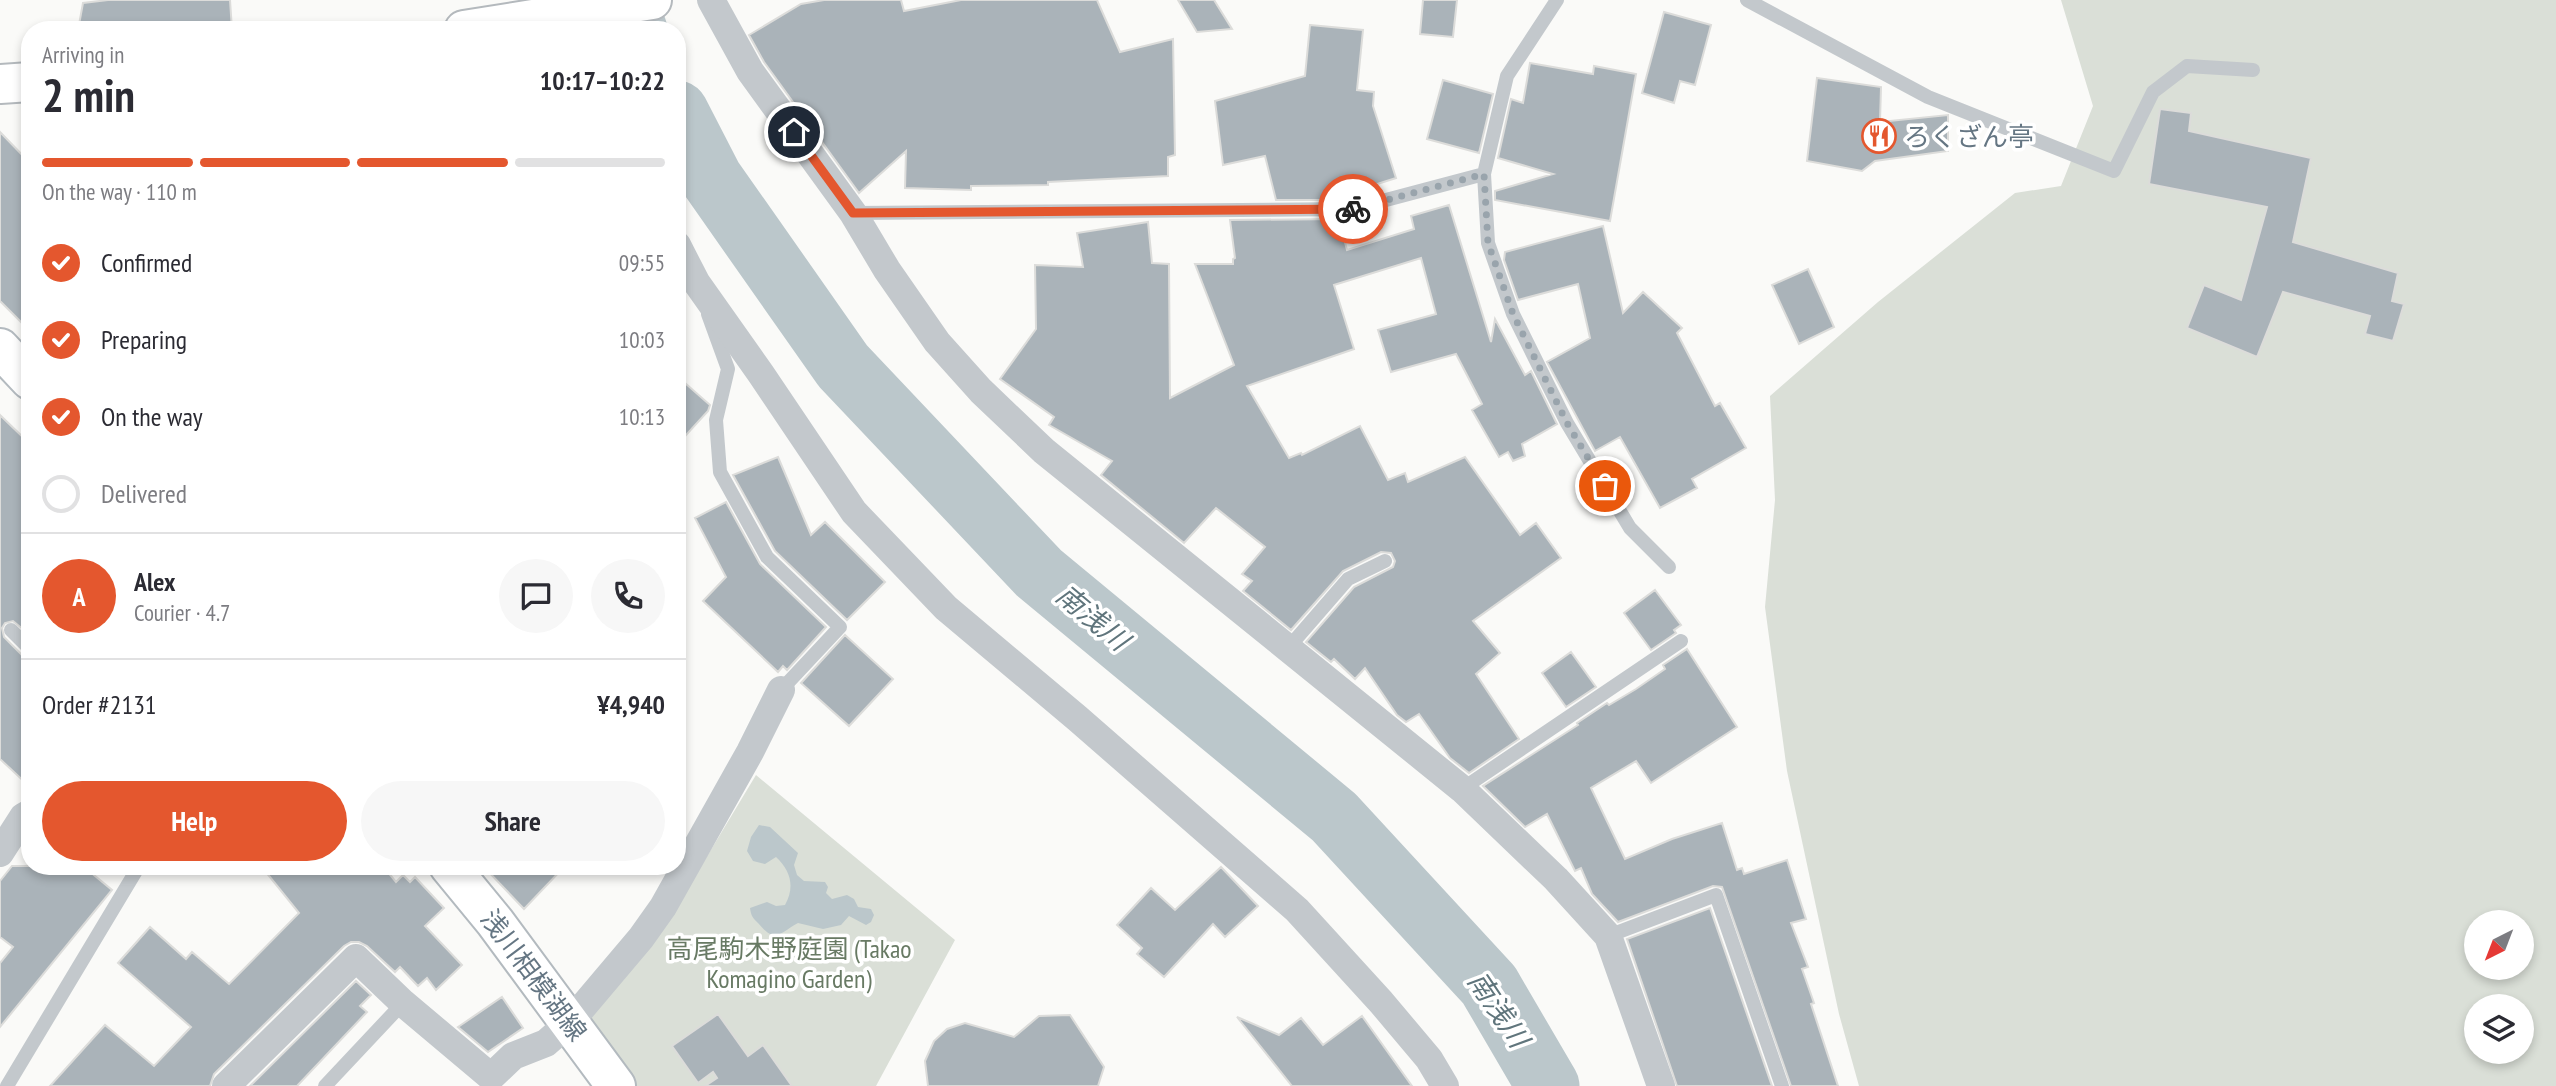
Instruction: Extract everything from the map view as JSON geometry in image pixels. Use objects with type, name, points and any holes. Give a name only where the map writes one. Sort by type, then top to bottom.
[{"type":"main road","points":[[547,21],[652,0]]},
{"type":"main road","points":[[0,84],[21,83]]},
{"type":"main road","points":[[0,348],[21,369]]},
{"type":"main road","name":"浅川相模湖線","points":[[456,875],[495,922],[616,1086]]},
{"type":"street","points":[[711,0],[750,71],[853,213],[887,270],[937,342],[981,391],[1044,451],[1462,789],[1556,879],[1608,936],[1661,1086]]},
{"type":"street","points":[[686,263],[696,282],[854,512],[946,608],[1297,910],[1429,1059],[1445,1086]]},
{"type":"street","points":[[686,866],[750,752],[781,690]]},
{"type":"street","points":[[0,853],[21,820]]},
{"type":"street","points":[[226,1086],[356,958],[487,1082],[513,1056],[546,1043],[570,1022],[621,963],[663,907],[681,875]]},
{"type":"lane","points":[[1557,0],[1507,76],[1484,174],[1488,243],[1513,314],[1567,423],[1630,528],[1669,567]]},
{"type":"lane","points":[[1747,0],[1928,97],[2113,171],[2152,92],[2187,66],[2253,69]]},
{"type":"lane","points":[[853,213],[1352,209],[1484,174]]},
{"type":"lane","points":[[696,282],[727,369],[716,420],[720,472],[767,557],[840,626],[781,690]]},
{"type":"lane","points":[[1289,648],[1348,579],[1385,561]]},
{"type":"lane","points":[[12,630],[21,640]]},
{"type":"lane","points":[[1462,789],[1681,640]]},
{"type":"lane","points":[[6,1086],[134,875]]},
{"type":"lane","points":[[1608,936],[1716,895],[1782,1086]]},
{"type":"lane","points":[[325,1086],[403,1003]]},
{"type":"green space","points":[[2061,0],[2556,0],[2556,1086],[1859,1086],[1839,1014],[1787,771],[1765,607],[1775,500],[1770,396],[1878,302],[2015,193],[2061,186],[2093,106]]},
{"type":"green space","name":"高尾駒木野庭園 (Takao Komagino Garden)","points":[[756,775],[955,940],[876,1086],[635,1086],[586,1018],[671,916]]},
{"type":"shaded area","points":[[759,825],[770,827],[798,853],[794,865],[797,875],[804,881],[825,882],[828,887],[826,893],[832,899],[847,895],[854,899],[858,907],[871,909],[874,915],[871,922],[866,925],[849,916],[841,925],[823,929],[798,923],[773,935],[764,929],[752,917],[750,908],[767,902],[776,906],[785,905],[791,886],[785,868],[776,857],[765,864],[753,861],[747,851],[751,837]]},
{"type":"building","points":[[108,0],[230,0],[231,21],[80,21],[83,3]]},
{"type":"building","points":[[824,0],[901,0],[904,11],[961,0],[1097,0],[1120,52],[1173,39],[1175,155],[1168,157],[1168,176],[1048,182],[1048,185],[971,186],[971,190],[905,188],[906,151],[859,193],[764,62],[749,35],[801,4]]},
{"type":"building","points":[[1178,0],[1214,0],[1232,29],[1197,32]]},
{"type":"building","points":[[1423,0],[1457,0],[1453,37],[1420,34]]},
{"type":"building","points":[[1664,12],[1711,25],[1695,85],[1680,81],[1674,103],[1642,93]]},
{"type":"building","points":[[1310,25],[1363,30],[1357,90],[1374,92],[1373,106],[1396,178],[1333,198],[1334,200],[1276,200],[1265,156],[1223,165],[1215,101],[1305,76]]},
{"type":"building","points":[[1530,63],[1593,74],[1594,66],[1636,74],[1610,221],[1495,200],[1495,191],[1553,174],[1498,158],[1511,99],[1523,103]]},
{"type":"building","name":"ろくざん亭","points":[[1817,78],[1881,87],[1880,122],[1948,115],[1948,151],[1875,161],[1862,171],[1807,161]]},
{"type":"building","points":[[1443,80],[1493,94],[1479,153],[1427,139]]},
{"type":"building","points":[[2160,109],[2191,113],[2189,131],[2311,158],[2293,242],[2398,273],[2392,301],[2404,304],[2393,341],[2365,334],[2370,316],[2283,292],[2257,357],[2187,328],[2204,285],[2241,300],[2267,207],[2149,184]]},
{"type":"building","points":[[0,132],[21,154],[21,322],[0,301]]},
{"type":"building","points":[[1449,205],[1491,342],[1495,319],[1525,375],[1531,371],[1557,424],[1522,444],[1525,456],[1513,461],[1508,452],[1499,457],[1472,410],[1482,404],[1456,354],[1391,372],[1378,330],[1436,314],[1421,258],[1334,285],[1354,349],[1247,386],[1289,458],[1301,453],[1302,455],[1360,426],[1388,480],[1405,473],[1408,482],[1465,457],[1520,535],[1536,523],[1561,558],[1473,621],[1500,653],[1476,674],[1519,739],[1469,773],[1450,758],[1419,714],[1406,722],[1397,715],[1365,668],[1355,679],[1334,659],[1331,662],[1306,642],[1354,587],[1393,567],[1395,561],[1391,553],[1381,552],[1343,571],[1291,630],[1243,591],[1252,581],[1242,574],[1265,547],[1216,508],[1184,543],[1101,475],[1112,461],[1049,425],[1054,417],[1000,379],[1036,329],[1035,265],[1083,267],[1077,233],[1148,222],[1152,263],[1169,264],[1170,398],[1234,365],[1195,264],[1233,264],[1235,258],[1230,220],[1339,219],[1347,250],[1414,229],[1411,216]]},
{"type":"building","points":[[1603,226],[1623,313],[1643,292],[1682,328],[1677,333],[1715,406],[1720,403],[1746,448],[1692,479],[1697,488],[1660,508],[1620,437],[1595,451],[1547,362],[1590,338],[1578,284],[1518,300],[1504,260],[1505,252]]},
{"type":"building","points":[[1808,269],[1834,327],[1799,344],[1772,285]]},
{"type":"building","points":[[686,384],[710,405],[708,411],[686,435]]},
{"type":"building","points":[[0,415],[21,435],[21,628],[13,621],[5,623],[2,628],[4,637],[21,654],[21,779],[0,759]]},
{"type":"building","points":[[778,457],[811,535],[825,522],[885,582],[847,620],[775,551],[733,475]]},
{"type":"building","points":[[726,502],[760,564],[826,627],[787,670],[783,666],[778,672],[703,601],[726,577],[695,518]]},
{"type":"building","points":[[1655,590],[1681,625],[1674,630],[1676,633],[1651,650],[1624,613]]},
{"type":"building","points":[[845,635],[893,679],[849,726],[801,683]]},
{"type":"building","points":[[1687,649],[1737,727],[1651,783],[1636,761],[1591,788],[1625,859],[1672,839],[1722,823],[1737,870],[1742,868],[1744,874],[1787,860],[1806,919],[1791,923],[1808,967],[1802,969],[1838,1086],[1791,1086],[1722,887],[1713,886],[1618,922],[1592,894],[1581,868],[1575,871],[1547,814],[1525,827],[1483,786],[1578,725],[1577,723],[1607,703],[1609,705],[1636,689],[1665,669],[1663,665]]},
{"type":"building","points":[[1571,652],[1596,687],[1566,707],[1542,673]]},
{"type":"building","points":[[12,866],[21,866],[21,875],[94,875],[112,890],[0,1027],[0,963],[13,947],[0,937],[0,881]]},
{"type":"building","points":[[1221,867],[1258,906],[1225,937],[1213,924],[1164,977],[1137,954],[1142,948],[1117,925],[1151,888],[1175,910]]},
{"type":"building","points":[[268,875],[390,875],[396,882],[403,875],[410,882],[415,877],[444,908],[425,926],[462,965],[436,990],[427,978],[418,986],[400,967],[395,972],[367,946],[351,942],[214,1074],[210,1086],[50,1086],[105,1025],[154,1066],[191,1027],[118,963],[150,927],[186,959],[192,952],[229,984],[299,913]]},
{"type":"building","points":[[492,875],[556,875],[524,909]]},
{"type":"building","points":[[1710,908],[1772,1086],[1677,1086],[1627,939]]},
{"type":"building","points":[[356,981],[371,995],[360,1006],[367,1012],[297,1086],[250,1086]]},
{"type":"building","points":[[502,997],[523,1028],[488,1052],[458,1027]]},
{"type":"building","points":[[718,1014],[748,1056],[763,1045],[792,1086],[705,1086],[717,1078],[713,1072],[698,1083],[672,1046]]},
{"type":"building","points":[[1070,1015],[1104,1067],[1098,1086],[928,1086],[925,1061],[934,1041],[947,1029],[965,1023],[1014,1037],[1039,1016]]},
{"type":"building","points":[[1362,1016],[1412,1086],[1292,1086],[1237,1017],[1279,1035],[1301,1018],[1323,1045]]},
{"type":"waterway","name":"南浅川","points":[[623,0],[632,21]]},
{"type":"waterway","name":"南浅川","points":[[686,129],[711,178],[843,366],[1039,573],[1334,817],[1489,985],[1548,1086]]},
{"type":"way so far","points":[[1353,209],[1484,174],[1488,243],[1513,314],[1567,423],[1605,486]]},
{"type":"place","name":"ろくざん亭","points":[[1879,136]]},
{"type":"route","points":[[794,132],[853,213],[1353,209]]}]
